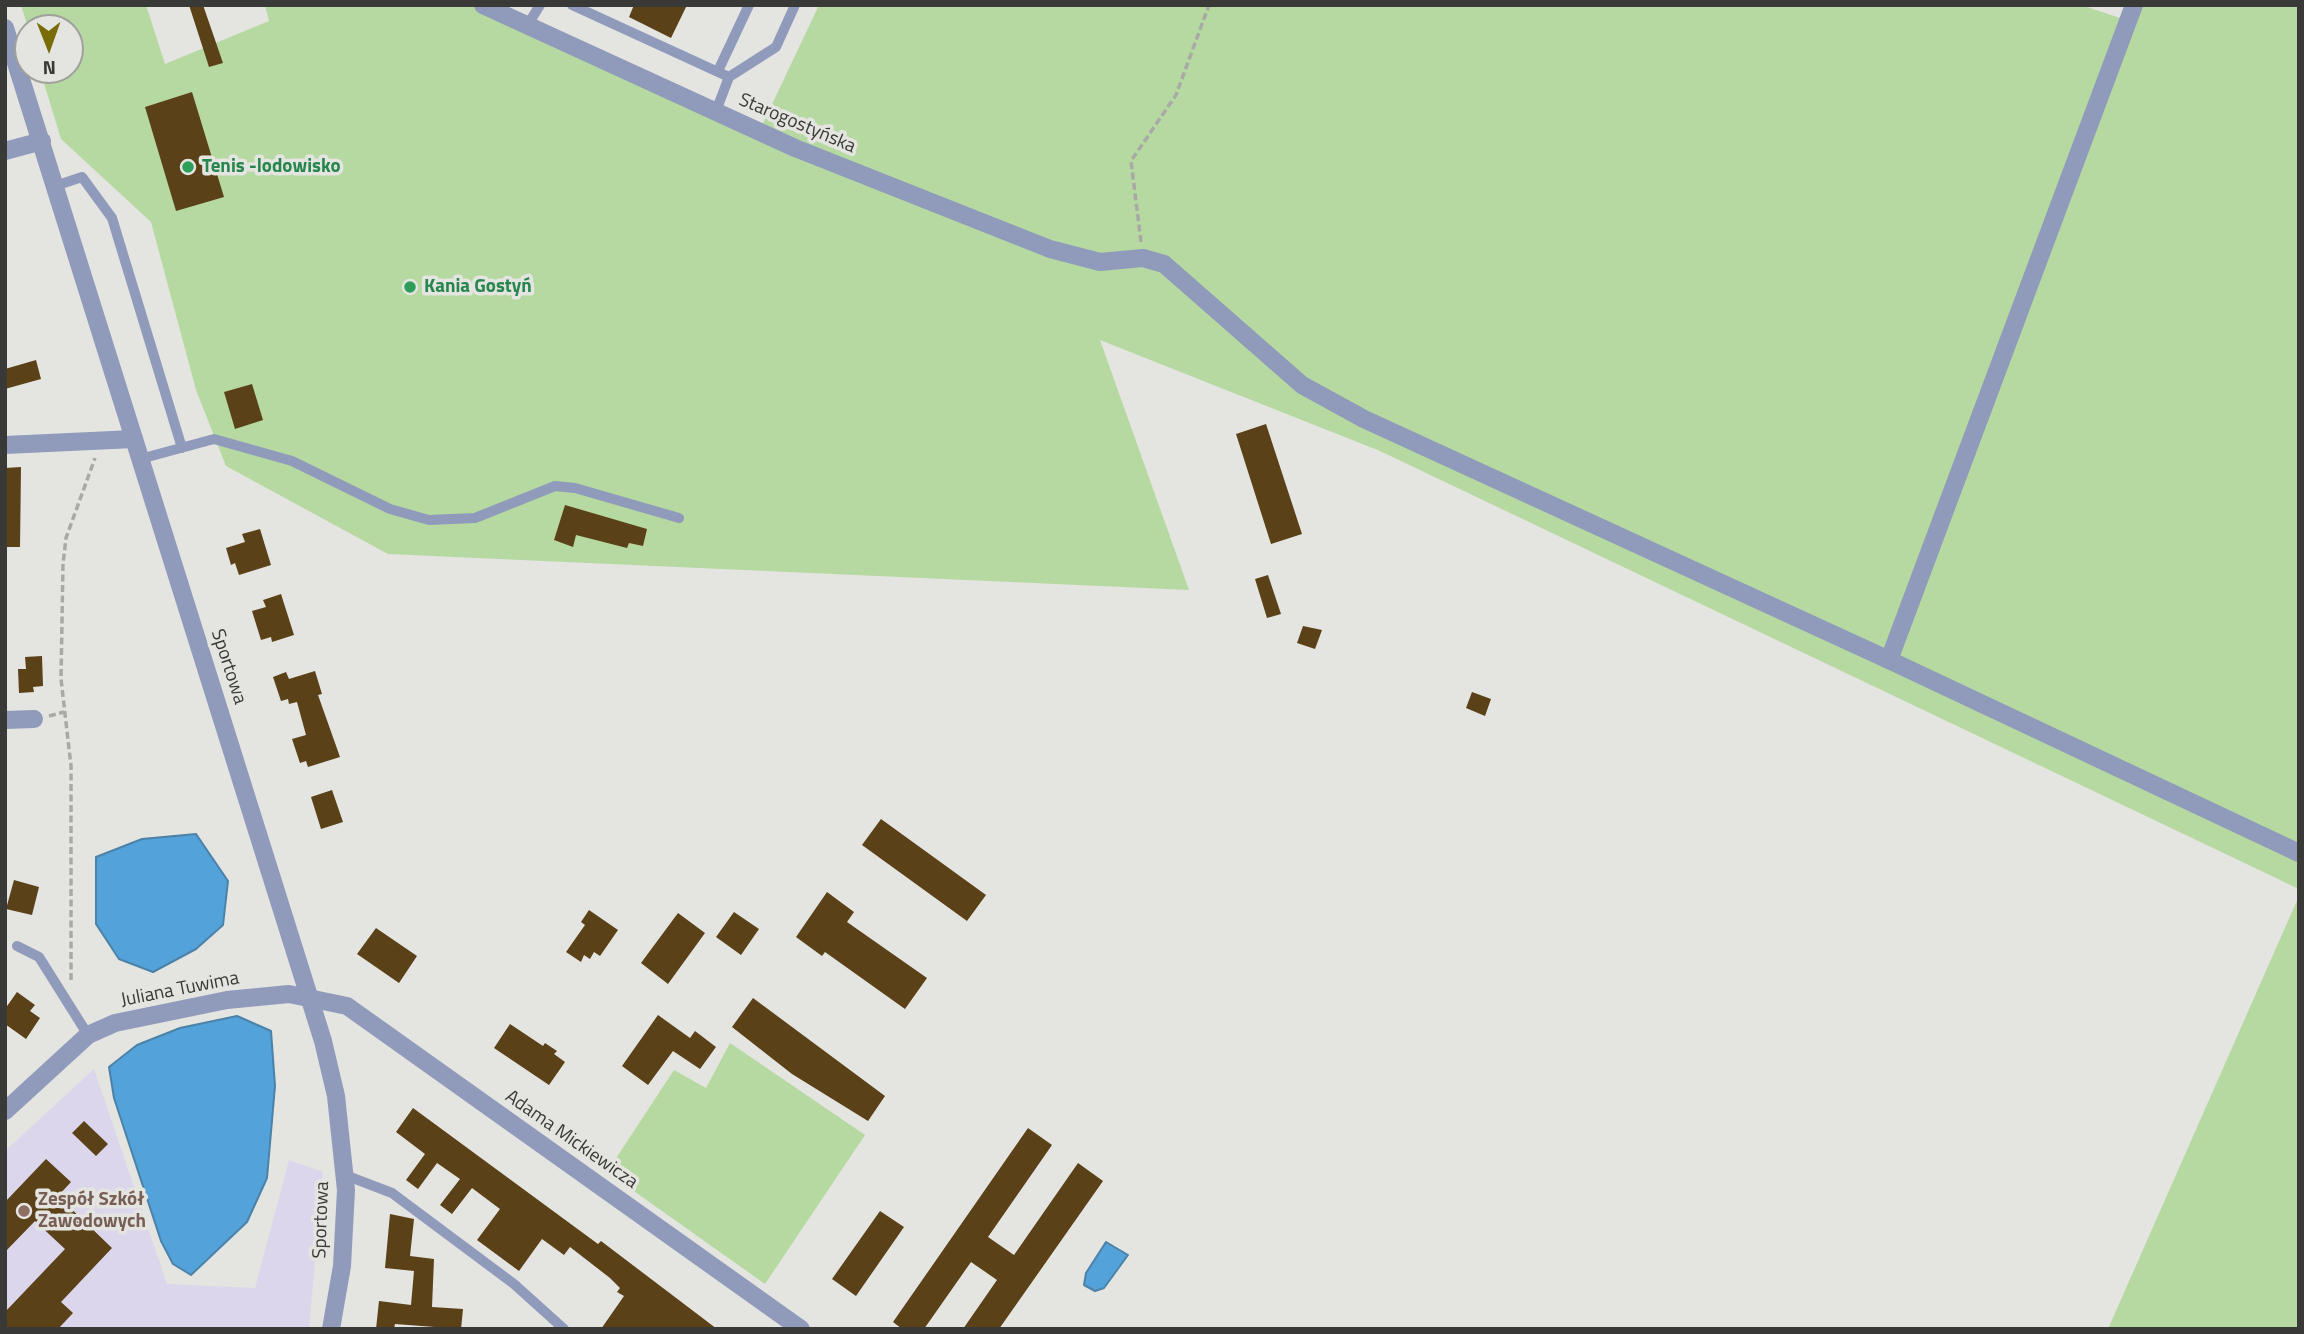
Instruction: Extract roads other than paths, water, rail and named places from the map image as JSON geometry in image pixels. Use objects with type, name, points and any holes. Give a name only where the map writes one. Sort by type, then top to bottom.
[{"type":"street","name":"Starogostyńska","points":[[483,5],[795,148],[1050,249],[1100,262],[1143,258],[1164,264],[1193,286],[1302,385],[1364,419],[1889,660]]},
{"type":"street","points":[[2134,5],[1889,660],[2299,853]]},
{"type":"street","name":"Sportowa","points":[[5,28],[310,999],[336,1096],[345,1175],[342,1266],[331,1329]]},
{"type":"street","points":[[5,151],[41,141]]},
{"type":"street","points":[[5,445],[134,439]]},
{"type":"street","points":[[5,720],[34,719]]},
{"type":"street","name":"Juliana Tuwima","points":[[7,1107],[88,1035],[115,1023],[168,1010],[228,1000],[289,994],[310,999]]},
{"type":"street","name":"Adama Mickiewicza","points":[[310,999],[347,1006],[801,1329]]},
{"type":"lane","points":[[527,26],[540,5]]},
{"type":"lane","points":[[572,5],[729,77]]},
{"type":"lane","points":[[718,71],[749,5]]},
{"type":"lane","points":[[716,111],[729,77],[776,47],[794,5]]},
{"type":"lane","points":[[55,186],[82,177],[112,218],[181,447]]},
{"type":"lane","points":[[140,459],[214,439],[292,461],[390,509],[429,520],[475,518],[555,486],[575,488],[679,518]]},
{"type":"lane","points":[[17,947],[39,957],[88,1035]]},
{"type":"lane","points":[[345,1175],[392,1193],[514,1284],[564,1329]]},
{"type":"water","points":[[196,834],[228,881],[223,925],[196,949],[153,972],[119,959],[96,924],[96,857],[142,839]]},
{"type":"water","points":[[237,1016],[271,1031],[275,1086],[267,1178],[247,1222],[191,1275],[173,1264],[161,1241],[114,1098],[109,1067],[137,1045],[180,1028]]},
{"type":"water","points":[[1106,1242],[1128,1255],[1104,1288],[1095,1291],[1084,1285],[1086,1273]]},
{"type":"place","name":"Tenis -lodowisko","points":[[188,167]]},
{"type":"place","name":"Kania Gostyń","points":[[410,287]]},
{"type":"place","name":"Zespół Szkół Zawodowych","points":[[24,1211]]}]
